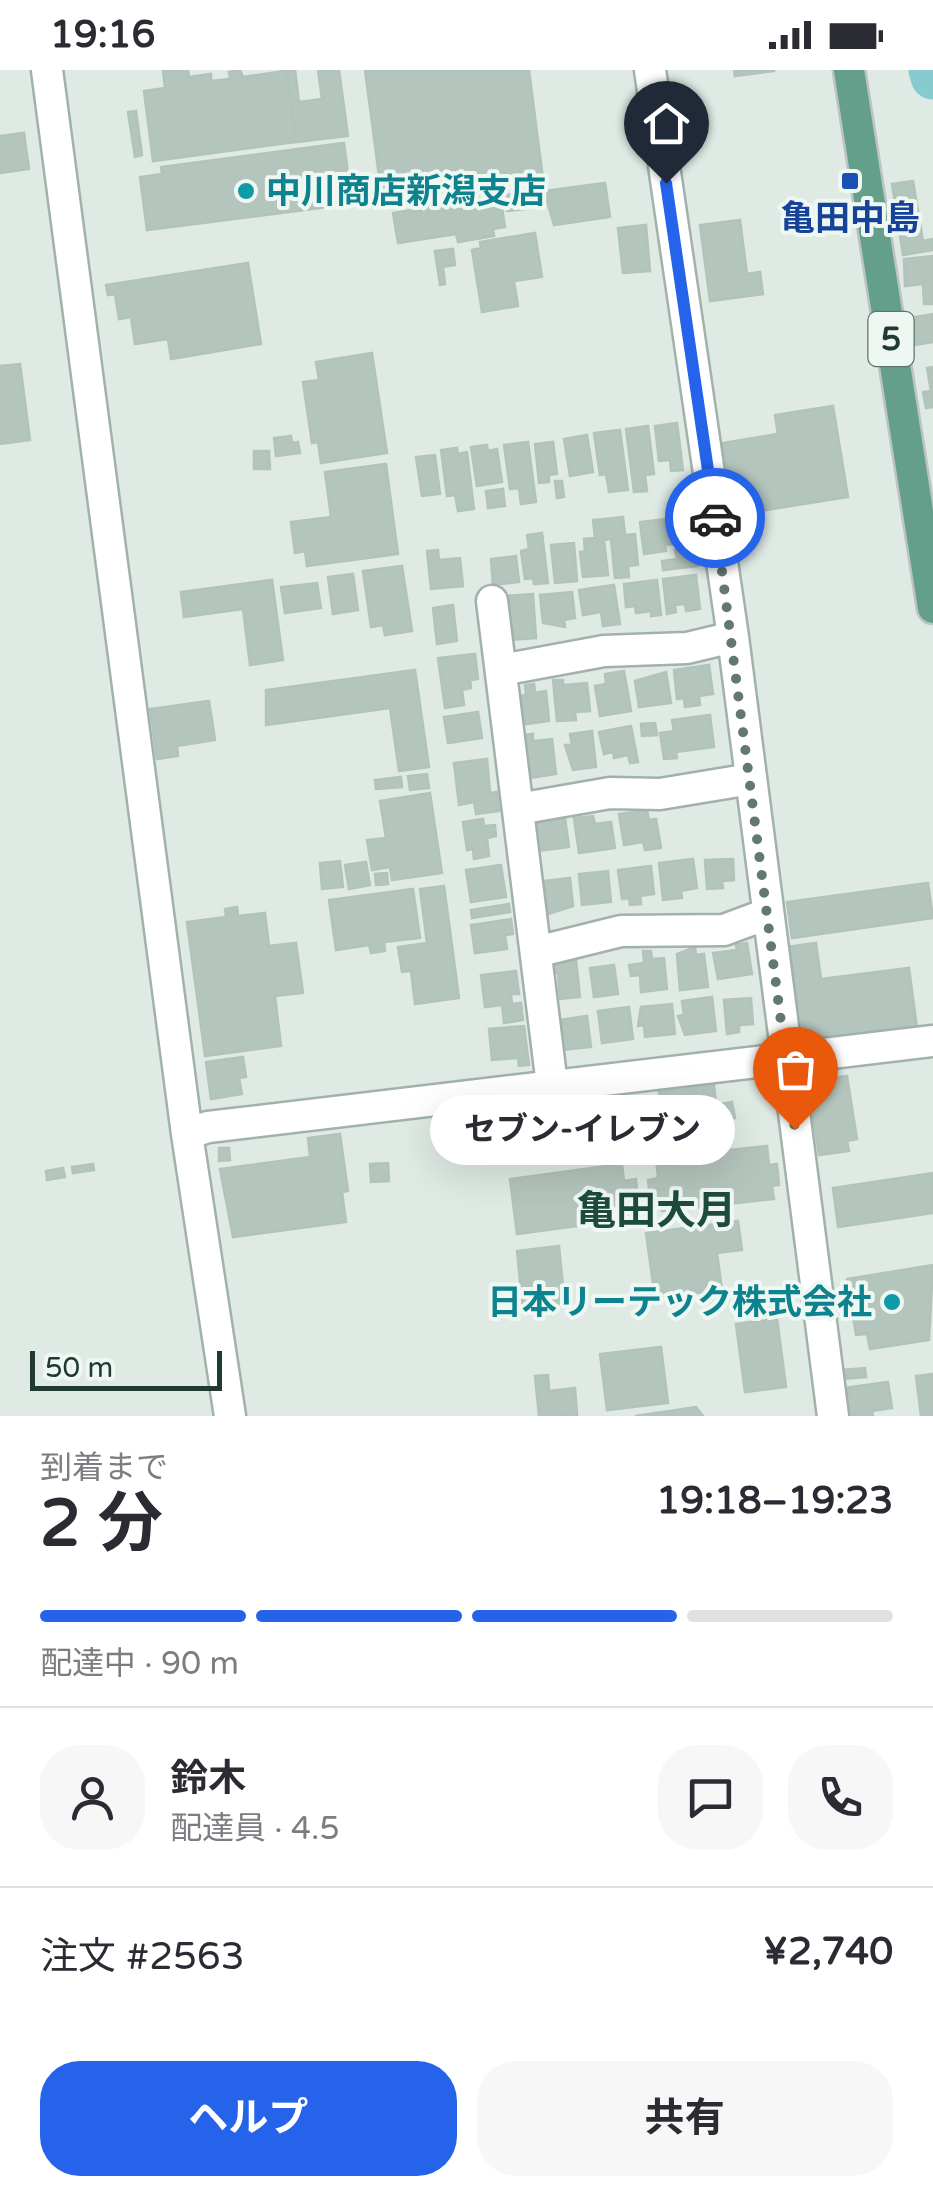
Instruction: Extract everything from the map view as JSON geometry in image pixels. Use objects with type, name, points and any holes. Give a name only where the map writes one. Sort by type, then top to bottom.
[{"type":"main road","name":"5","points":[[849,70],[927,530],[933,608]]},
{"type":"street","points":[[47,70],[187,1134],[230,1416]]},
{"type":"street","points":[[650,70],[733,637],[832,1416]]},
{"type":"street","points":[[492,601],[552,1085]]},
{"type":"street","points":[[501,670],[604,652],[687,648],[733,637]]},
{"type":"street","points":[[518,809],[610,793],[660,794],[751,779]]},
{"type":"street","points":[[536,952],[620,931],[724,930],[767,914]]},
{"type":"street","points":[[187,1134],[227,1125],[933,1041]]},
{"type":"building","points":[[188,70],[189,77],[211,74],[211,81],[230,79],[229,72],[240,70],[243,77],[291,70],[287,74],[296,142],[153,161],[144,91],[165,88],[163,71]]},
{"type":"building","points":[[295,70],[299,102],[322,99],[318,70],[339,70],[348,136],[296,142],[287,74]]},
{"type":"building","points":[[365,70],[529,70],[543,179],[382,199]]},
{"type":"building","points":[[734,70],[774,70],[774,71],[735,76]]},
{"type":"building","points":[[136,111],[142,155],[135,157],[128,112]]},
{"type":"building","points":[[24,133],[29,169],[0,173],[0,136]]},
{"type":"building","name":"中川商店新潟支店","points":[[344,143],[352,204],[147,230],[140,177],[162,174],[161,167]]},
{"type":"building","points":[[913,181],[923,241],[933,239],[933,250],[903,255],[892,184]]},
{"type":"building","points":[[605,183],[610,217],[554,225],[544,191]]},
{"type":"building","points":[[524,193],[526,209],[507,211],[505,195]]},
{"type":"building","points":[[489,197],[490,209],[502,207],[505,227],[493,229],[494,236],[458,242],[456,234],[398,243],[393,213]]},
{"type":"building","points":[[740,220],[747,274],[760,272],[763,294],[710,301],[700,225]]},
{"type":"building","points":[[646,225],[650,271],[623,273],[618,228]]},
{"type":"building","points":[[535,233],[542,277],[514,281],[518,306],[482,312],[472,250],[481,248],[480,242]]},
{"type":"building","points":[[453,249],[455,265],[443,267],[445,284],[440,285],[435,251]]},
{"type":"building","points":[[933,256],[933,304],[924,304],[923,284],[905,286],[904,259]]},
{"type":"building","points":[[248,263],[261,344],[171,359],[168,339],[135,344],[131,317],[119,319],[115,294],[108,295],[106,285]]},
{"type":"building","points":[[933,314],[933,342],[914,345],[910,318]]},
{"type":"building","points":[[372,353],[387,453],[321,463],[318,442],[312,443],[303,382],[319,380],[316,362]]},
{"type":"building","points":[[20,364],[30,440],[0,444],[0,366]]},
{"type":"building","points":[[933,367],[933,407],[926,408],[923,392],[931,391],[927,368]]},
{"type":"building","points":[[833,406],[848,497],[735,515],[723,443],[778,434],[775,415]]},
{"type":"building","points":[[677,423],[683,470],[671,471],[670,460],[659,461],[655,426]]},
{"type":"building","points":[[648,426],[654,474],[645,475],[647,491],[634,492],[626,429]]},
{"type":"building","points":[[620,430],[628,490],[609,492],[606,474],[600,475],[594,433]]},
{"type":"building","points":[[587,435],[593,472],[570,476],[564,439]]},
{"type":"building","points":[[291,436],[292,443],[298,442],[300,453],[276,456],[274,438]]},
{"type":"building","points":[[528,442],[536,502],[521,504],[519,488],[510,489],[504,445]]},
{"type":"building","points":[[553,442],[557,474],[549,475],[549,482],[539,483],[535,444]]},
{"type":"building","points":[[487,445],[488,451],[497,449],[502,482],[477,486],[471,447]]},
{"type":"building","points":[[457,448],[458,454],[467,452],[474,509],[458,511],[455,495],[447,496],[441,450]]},
{"type":"building","points":[[254,451],[269,451],[270,469],[254,469]]},
{"type":"building","points":[[435,455],[440,494],[422,496],[416,457]]},
{"type":"building","points":[[386,464],[398,554],[307,566],[305,551],[295,553],[291,522],[331,517],[325,472]]},
{"type":"building","points":[[555,481],[562,481],[564,497],[557,498]]},
{"type":"building","points":[[503,489],[505,506],[488,508],[486,491]]},
{"type":"building","points":[[623,517],[625,535],[635,534],[638,565],[628,566],[629,577],[615,578],[611,539],[604,540],[608,575],[583,577],[580,552],[585,551],[584,539],[595,538],[593,520]]},
{"type":"building","points":[[684,517],[686,533],[679,534],[680,543],[665,545],[666,551],[644,554],[640,522]]},
{"type":"building","points":[[542,533],[548,583],[534,584],[533,578],[525,579],[521,551],[529,549],[527,535]]},
{"type":"building","points":[[574,543],[577,581],[555,583],[551,545]]},
{"type":"building","points":[[696,547],[698,566],[663,570],[662,561],[677,559],[675,550]]},
{"type":"building","points":[[438,550],[439,560],[460,558],[463,586],[431,589],[427,551]]},
{"type":"building","points":[[516,556],[519,582],[493,585],[491,559]]},
{"type":"building","points":[[402,566],[412,631],[385,635],[383,625],[371,627],[363,571]]},
{"type":"building","points":[[353,574],[358,610],[333,614],[328,577]]},
{"type":"building","points":[[696,575],[700,609],[686,611],[685,604],[675,605],[676,612],[667,614],[663,579]]},
{"type":"building","points":[[272,580],[283,660],[250,665],[243,609],[184,617],[181,592]]},
{"type":"building","points":[[657,580],[661,615],[651,616],[651,611],[636,613],[635,606],[626,607],[624,584]]},
{"type":"building","points":[[317,583],[321,608],[285,613],[281,587]]},
{"type":"building","points":[[614,585],[620,624],[603,626],[601,612],[583,615],[579,590]]},
{"type":"building","points":[[572,592],[575,618],[564,620],[565,627],[543,623],[540,595]]},
{"type":"building","points":[[533,594],[536,638],[509,640],[506,596]]},
{"type":"building","points":[[453,605],[457,641],[437,644],[433,608]]},
{"type":"building","points":[[475,654],[478,679],[470,680],[471,688],[462,690],[464,705],[445,708],[438,658]]},
{"type":"building","points":[[709,665],[713,694],[699,696],[700,705],[685,707],[684,698],[677,699],[674,670]]},
{"type":"building","points":[[415,670],[429,767],[399,771],[390,708],[266,725],[266,690]]},
{"type":"building","points":[[624,671],[631,711],[600,716],[595,686],[606,684],[605,674]]},
{"type":"building","points":[[666,672],[671,703],[639,707],[635,681]]},
{"type":"building","points":[[553,680],[563,680],[563,685],[587,683],[590,711],[575,712],[576,720],[557,721]]},
{"type":"building","points":[[534,684],[535,693],[546,691],[549,721],[519,725],[516,696],[526,695],[525,685]]},
{"type":"building","points":[[209,701],[215,740],[177,746],[178,756],[157,759],[150,709]]},
{"type":"building","points":[[478,712],[482,738],[448,743],[444,717]]},
{"type":"building","points":[[710,715],[714,747],[676,752],[677,758],[664,759],[660,733],[674,731],[672,720]]},
{"type":"building","points":[[655,723],[657,735],[642,736],[641,724]]},
{"type":"building","points":[[631,726],[638,762],[630,763],[628,755],[614,758],[613,752],[604,754],[599,732]]},
{"type":"building","points":[[592,731],[596,767],[573,770],[565,745],[572,745],[570,734]]},
{"type":"building","points":[[533,734],[533,741],[552,739],[556,774],[529,778],[515,736]]},
{"type":"building","points":[[487,759],[490,793],[497,792],[499,811],[476,814],[474,802],[459,805],[454,763]]},
{"type":"building","points":[[427,774],[429,788],[410,790],[408,776]]},
{"type":"building","points":[[401,777],[402,787],[376,789],[375,780]]},
{"type":"building","points":[[430,793],[442,873],[392,880],[390,867],[372,870],[367,840],[386,838],[380,801]]},
{"type":"building","points":[[647,810],[649,820],[656,819],[661,848],[645,850],[643,842],[624,845],[619,814]]},
{"type":"building","points":[[593,816],[595,824],[611,822],[615,848],[579,853],[574,818]]},
{"type":"building","points":[[565,818],[569,847],[537,851],[534,821]]},
{"type":"building","points":[[483,819],[484,826],[495,825],[496,836],[487,838],[489,856],[474,859],[473,849],[467,850],[463,822]]},
{"type":"building","points":[[693,859],[697,888],[681,891],[682,898],[663,900],[659,863]]},
{"type":"building","points":[[733,859],[734,880],[722,881],[723,888],[707,889],[705,860]]},
{"type":"building","points":[[340,861],[343,887],[322,889],[320,863]]},
{"type":"building","points":[[366,862],[370,885],[349,889],[345,865]]},
{"type":"building","points":[[501,865],[506,897],[471,902],[466,870]]},
{"type":"building","points":[[651,866],[654,894],[640,896],[641,904],[630,905],[629,898],[622,899],[618,870]]},
{"type":"building","points":[[608,871],[611,902],[582,905],[579,874]]},
{"type":"building","points":[[387,873],[388,884],[376,885],[375,874]]},
{"type":"building","points":[[570,878],[573,906],[545,915],[537,892],[546,891],[544,881]]},
{"type":"building","points":[[928,883],[933,918],[792,938],[787,902]]},
{"type":"building","points":[[444,886],[459,998],[415,1004],[411,971],[402,972],[398,947],[427,943],[420,889]]},
{"type":"building","points":[[413,889],[420,938],[384,942],[385,951],[371,953],[369,945],[336,950],[329,900]]},
{"type":"building","points":[[509,904],[510,912],[472,918],[471,910]]},
{"type":"building","points":[[237,907],[238,916],[265,913],[269,946],[296,943],[303,993],[275,996],[281,1046],[205,1056],[187,922],[226,917],[225,909]]},
{"type":"building","points":[[511,919],[513,934],[505,935],[507,949],[475,953],[471,925]]},
{"type":"building","points":[[747,943],[752,974],[718,979],[713,953],[737,950],[736,945]]},
{"type":"building","points":[[816,943],[821,979],[909,968],[917,1028],[798,1044],[786,947]]},
{"type":"building","points":[[695,947],[696,955],[704,954],[708,987],[680,990],[677,954]]},
{"type":"building","points":[[643,951],[651,951],[652,959],[664,958],[667,989],[641,992],[640,975],[631,976],[629,965],[644,963]]},
{"type":"building","points":[[576,960],[580,997],[560,999],[558,973],[551,973],[550,962]]},
{"type":"building","points":[[614,965],[618,994],[594,997],[590,968]]},
{"type":"building","points":[[516,971],[519,994],[511,994],[512,1004],[521,1003],[523,1020],[504,1023],[502,1005],[485,1007],[481,975]]},
{"type":"building","points":[[712,997],[716,1031],[685,1035],[678,1016],[684,1015],[682,1001]]},
{"type":"building","points":[[751,998],[753,1024],[739,1025],[739,1032],[727,1034],[724,1000]]},
{"type":"building","points":[[672,1004],[675,1034],[645,1037],[644,1025],[638,1026],[641,1007]]},
{"type":"building","points":[[629,1007],[633,1039],[602,1043],[598,1011]]},
{"type":"building","points":[[587,1016],[591,1047],[563,1050],[559,1020]]},
{"type":"building","points":[[524,1026],[529,1065],[519,1066],[518,1058],[492,1060],[489,1029]]},
{"type":"building","points":[[243,1057],[246,1077],[239,1078],[242,1094],[211,1099],[206,1062]]},
{"type":"building","points":[[847,1076],[857,1139],[847,1141],[849,1151],[819,1155],[808,1082]]},
{"type":"building","points":[[714,1085],[716,1105],[732,1102],[735,1118],[718,1120],[719,1126],[665,1133],[659,1092]]},
{"type":"building","points":[[340,1134],[348,1191],[342,1192],[346,1222],[233,1237],[220,1169],[310,1157],[308,1138]]},
{"type":"building","points":[[767,1146],[769,1165],[777,1164],[779,1185],[772,1186],[774,1199],[662,1211],[661,1196],[650,1197],[648,1180],[658,1178],[656,1158]]},
{"type":"building","points":[[219,1148],[229,1148],[230,1160],[219,1161]]},
{"type":"building","points":[[388,1163],[389,1181],[371,1182],[370,1164]]},
{"type":"building","points":[[93,1164],[94,1170],[73,1173],[72,1167]]},
{"type":"building","points":[[622,1164],[624,1181],[636,1179],[638,1201],[627,1202],[629,1219],[517,1234],[510,1179]]},
{"type":"building","points":[[63,1168],[65,1177],[47,1180],[46,1171]]},
{"type":"building","points":[[933,1173],[933,1213],[838,1227],[833,1188]]},
{"type":"building","points":[[738,1221],[742,1250],[717,1253],[722,1290],[655,1298],[646,1233]]},
{"type":"building","points":[[559,1246],[565,1306],[523,1311],[517,1251]]},
{"type":"building","name":"日本リーテック株式会社","points":[[933,1265],[929,1340],[870,1349],[867,1334],[856,1335],[847,1279]]},
{"type":"building","points":[[777,1318],[786,1387],[745,1392],[736,1324]]},
{"type":"building","points":[[661,1347],[668,1403],[607,1410],[600,1354]]},
{"type":"building","points":[[865,1368],[866,1377],[842,1379],[842,1370]]},
{"type":"building","points":[[933,1374],[933,1416],[921,1416],[916,1376]]},
{"type":"building","points":[[548,1375],[549,1391],[575,1388],[577,1415],[539,1416],[535,1376]]},
{"type":"building","points":[[888,1382],[892,1408],[872,1411],[873,1416],[848,1416],[844,1388]]},
{"type":"building","points":[[696,1407],[703,1416],[635,1416]]},
{"type":"waterway","points":[[931,70],[933,77]]},
{"type":"way so far","points":[[715,518],[795,1129]]},
{"type":"place","name":"亀田中島","points":[[850,181]]},
{"type":"place","name":"中川商店新潟支店","points":[[246,191]]},
{"type":"place","name":"セブン-イレブン","points":[[795,1129]]},
{"type":"place","name":"日本リーテック株式会社","points":[[892,1302]]},
{"type":"district","name":"亀田大月","points":[[656,1210]]},
{"type":"route","points":[[666,183],[715,518]]}]
